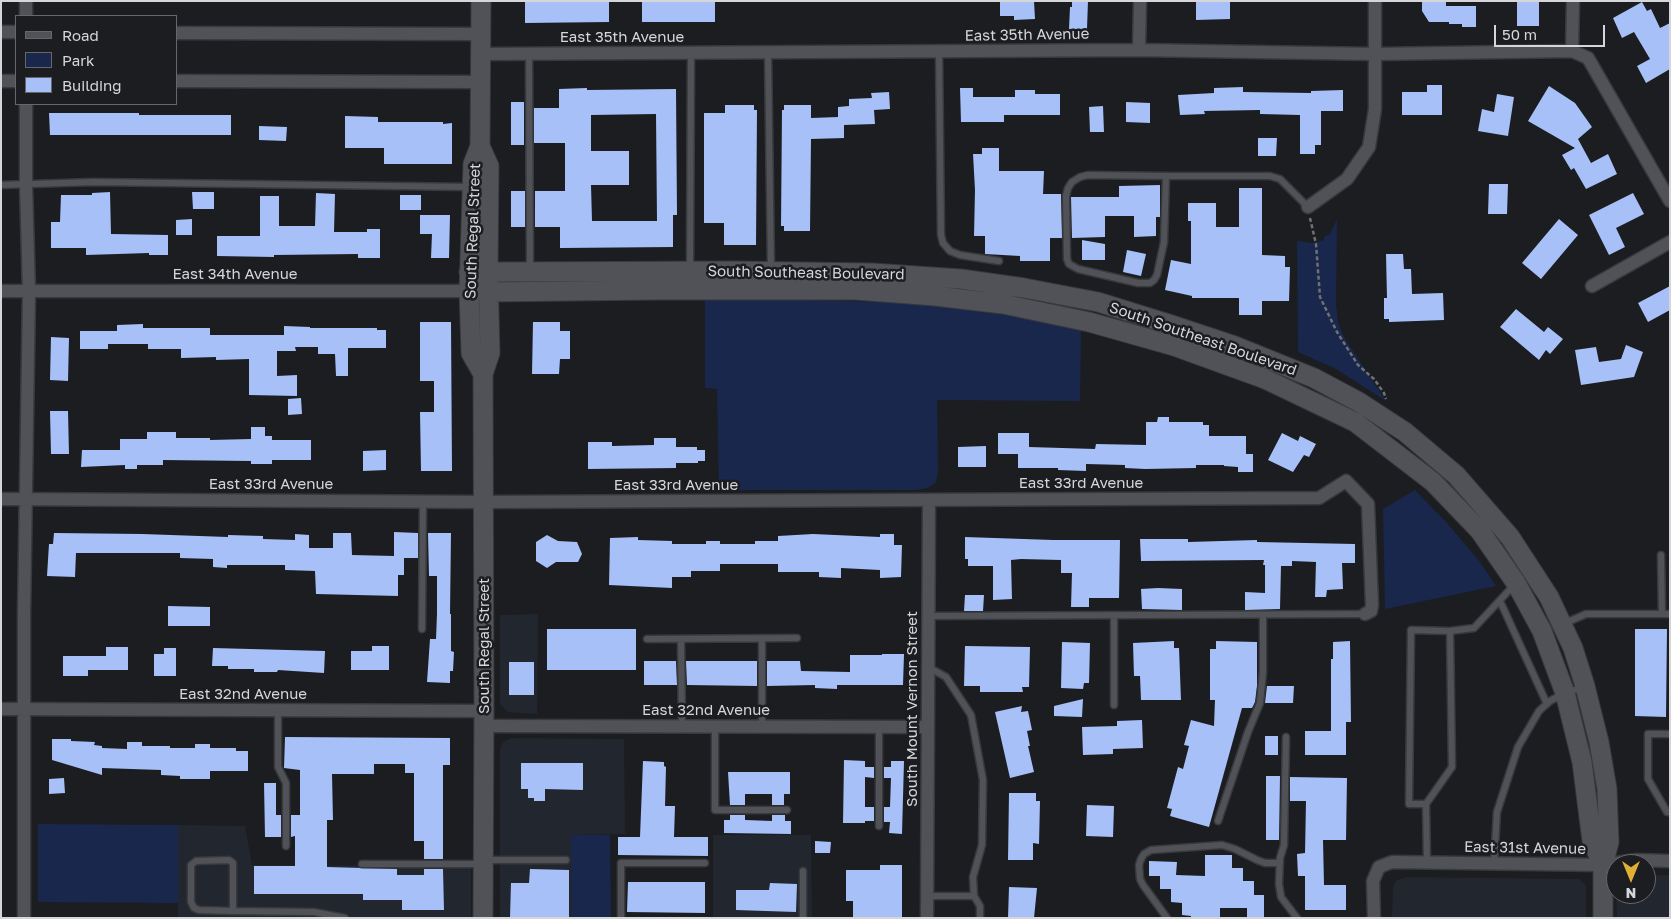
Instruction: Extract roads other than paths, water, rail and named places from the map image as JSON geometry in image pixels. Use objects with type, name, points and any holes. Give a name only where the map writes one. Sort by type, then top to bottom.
[{"type":"main road","name":"South Regal Street","points":[[481,1],[480,146],[473,164],[472,187],[478,283],[490,353],[483,374],[483,918]]},
{"type":"main road","name":"South Regal Street","points":[[480,146],[489,166],[478,283],[470,318],[471,353],[483,374]]},
{"type":"main road","name":"South Southeast Boulevard","points":[[478,283],[530,272],[872,273],[961,279],[1024,288],[1098,302],[1235,346],[1314,378],[1359,402],[1405,432],[1456,475],[1510,537],[1549,597],[1573,648],[1585,686],[1599,742],[1607,789],[1609,842],[1603,865],[1603,918]]},
{"type":"main road","name":"South Southeast Boulevard","points":[[478,283],[656,290],[856,290],[935,296],[1003,304],[1089,322],[1174,346],[1265,379],[1355,422],[1433,482],[1480,532],[1516,583],[1542,631],[1565,693],[1582,762],[1592,841],[1603,865]]},
{"type":"street","points":[[26,1],[26,15]]},
{"type":"street","points":[[1139,50],[1140,1]]},
{"type":"street","points":[[1308,207],[1347,179],[1369,147],[1375,109],[1375,1]]},
{"type":"street","points":[[1573,1],[1572,51],[1588,58],[1670,201]]},
{"type":"street","points":[[1,32],[15,32]]},
{"type":"street","points":[[178,33],[481,34]]},
{"type":"street","name":"East 35th Avenue","points":[[481,54],[1139,50],[1375,54],[1572,51]]},
{"type":"street","points":[[1,81],[15,81]]},
{"type":"street","points":[[178,81],[481,82]]},
{"type":"street","points":[[24,918],[24,615],[29,291],[26,105]]},
{"type":"street","points":[[1592,286],[1670,242]]},
{"type":"street","name":"East 34th Avenue","points":[[1,291],[478,283]]},
{"type":"street","name":"East 33rd Avenue","points":[[1,498],[423,502],[1318,498],[1346,481],[1368,504],[1372,605],[1371,611],[1365,614]]},
{"type":"street","name":"South Mount Vernon Street","points":[[927,918],[928,500]]},
{"type":"street","name":"East 32nd Avenue","points":[[1,709],[278,710],[682,727],[928,727]]},
{"type":"street","name":"East 31st Avenue","points":[[1374,918],[1373,881],[1379,867],[1392,862],[1603,865],[1637,860],[1670,860]]},
{"type":"lane","points":[[939,52],[941,235],[943,243],[950,251],[960,255],[999,261]]},
{"type":"lane","points":[[690,271],[691,53]]},
{"type":"lane","points":[[768,53],[771,272]]},
{"type":"lane","points":[[529,54],[530,272]]},
{"type":"lane","points":[[1166,176],[1164,242],[1154,280],[1150,283],[1138,283],[1078,269],[1070,264],[1068,259],[1066,196],[1072,182],[1088,175],[1270,176],[1280,179],[1308,207]]},
{"type":"lane","points":[[1,185],[93,182],[472,187]]},
{"type":"lane","points":[[422,629],[423,502]]},
{"type":"lane","points":[[1562,625],[1586,614],[1666,614],[1661,555]]},
{"type":"lane","points":[[1426,804],[1409,804],[1411,630],[1450,631],[1474,628],[1516,583]]},
{"type":"lane","points":[[1500,601],[1547,704]]},
{"type":"lane","points":[[929,616],[1365,614]]},
{"type":"lane","points":[[1218,821],[1248,732],[1260,703],[1263,672],[1263,615]]},
{"type":"lane","points":[[1114,616],[1114,705]]},
{"type":"lane","points":[[1427,863],[1426,804],[1452,767],[1450,631]]},
{"type":"lane","points":[[762,638],[762,727]]},
{"type":"lane","points":[[647,639],[797,638]]},
{"type":"lane","points":[[681,639],[682,727]]},
{"type":"lane","points":[[928,667],[946,677],[972,714],[983,780],[982,845],[973,877],[974,896],[980,906],[980,918]]},
{"type":"lane","points":[[1494,864],[1496,812],[1518,747],[1539,711],[1565,693],[1585,686]]},
{"type":"lane","points":[[278,710],[278,767],[286,783],[286,846]]},
{"type":"lane","points":[[715,727],[715,810],[787,810]]},
{"type":"lane","points":[[879,727],[880,826]]},
{"type":"lane","points":[[1670,734],[1648,734],[1648,779],[1667,812],[1670,812]]},
{"type":"lane","points":[[1286,737],[1284,845],[1280,863],[1279,884],[1281,897],[1297,918]]},
{"type":"lane","points":[[1167,918],[1140,879],[1141,858],[1151,850],[1222,845],[1236,849],[1265,863],[1280,863]]},
{"type":"lane","points":[[233,911],[233,863],[229,860],[196,862],[192,865],[191,902],[194,908],[199,910],[233,911],[314,912],[345,918]]},
{"type":"lane","points":[[362,864],[566,860]]},
{"type":"lane","points":[[621,918],[621,863],[705,863]]},
{"type":"lane","points":[[803,871],[803,918]]},
{"type":"lane","points":[[927,896],[974,896]]}]
